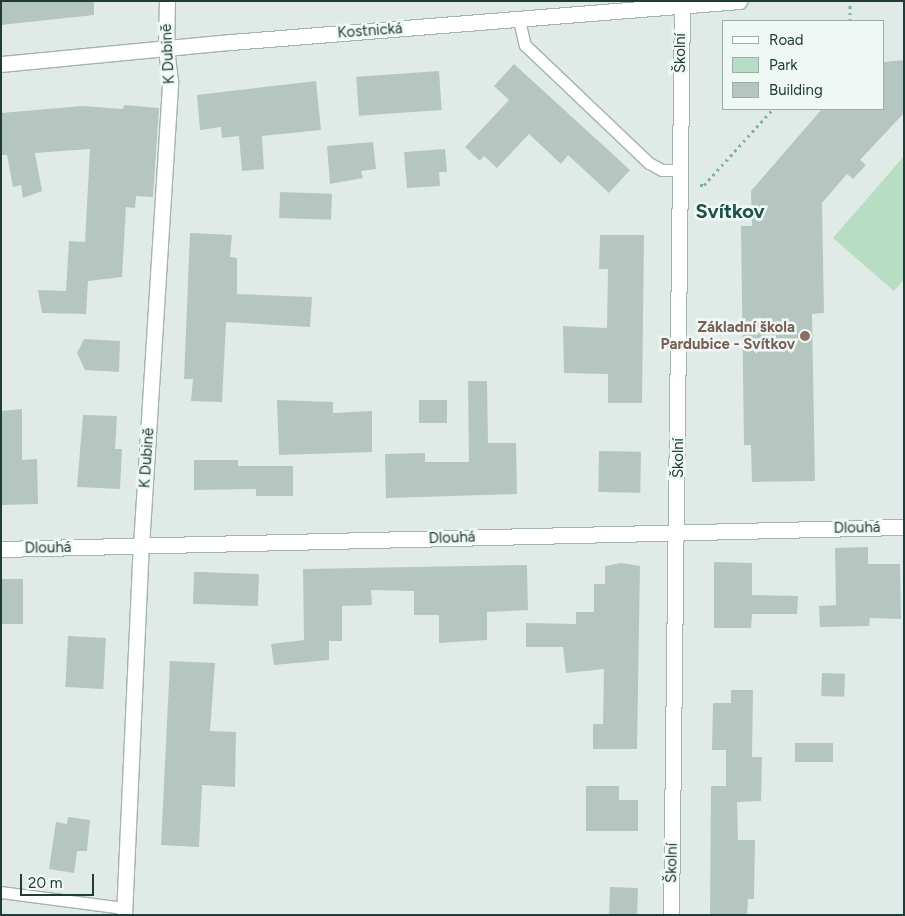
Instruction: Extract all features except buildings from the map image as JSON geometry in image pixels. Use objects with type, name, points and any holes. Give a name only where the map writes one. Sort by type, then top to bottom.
[{"type":"street","name":"K Dubině","points":[[124,911],[141,546],[170,81],[166,48],[167,1]]},
{"type":"street","name":"Kostnická","points":[[1,64],[166,48],[519,20],[682,4],[739,1]]},
{"type":"street","name":"Školní","points":[[671,915],[678,532],[682,4]]},
{"type":"street","name":"Dlouhá","points":[[1,549],[904,527]]},
{"type":"lane","points":[[519,20],[525,45],[649,163],[680,178]]},
{"type":"lane","points":[[1,892],[124,911]]},
{"type":"path","points":[[850,1],[850,20]]},
{"type":"path","points":[[680,178],[704,185],[772,110]]},
{"type":"green space","points":[[904,156],[904,280],[894,291],[833,238]]},
{"type":"place","name":"Základní škola Pardubice - Svítkov","points":[[805,336]]},
{"type":"district","name":"Svítkov","points":[[730,211]]}]
